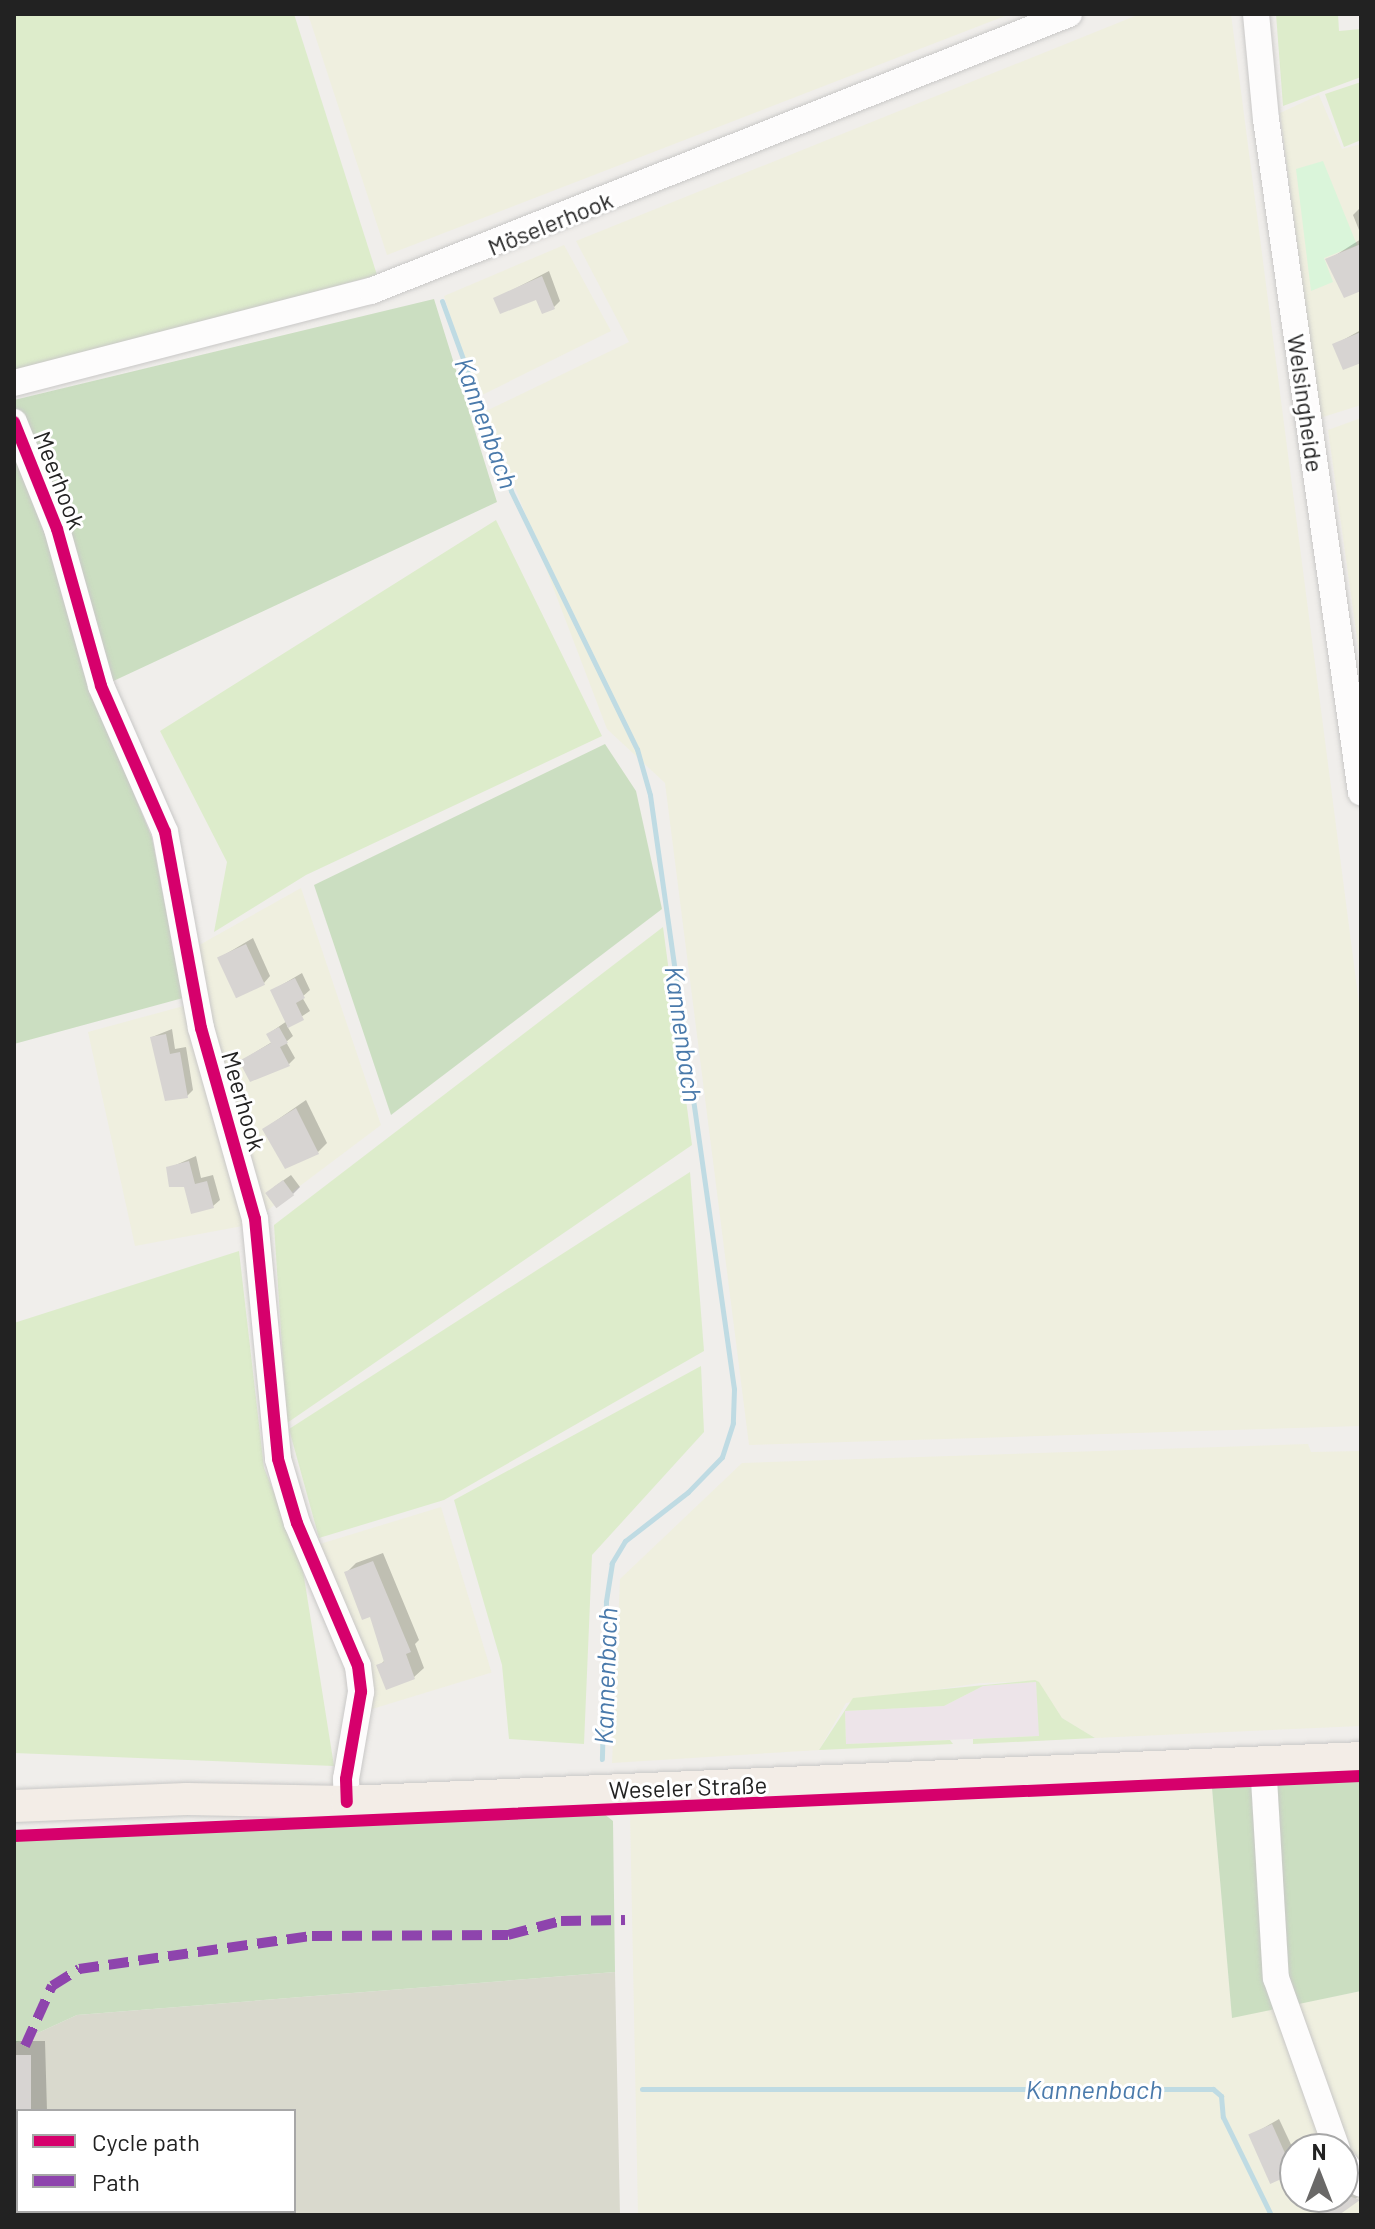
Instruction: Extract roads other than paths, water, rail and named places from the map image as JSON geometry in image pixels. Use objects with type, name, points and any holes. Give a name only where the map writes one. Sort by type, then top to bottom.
[{"type":"main road","name":"Weseler Straße","points":[[14,1806],[187,1799],[347,1802],[1361,1758]]},
{"type":"street","name":"Möselerhook","points":[[14,383],[371,291],[1069,14]]},
{"type":"street","name":"Welsingheide","points":[[1256,14],[1266,119],[1361,792]]},
{"type":"street","name":"Meerhook","points":[[14,422],[57,529],[101,686],[165,832],[201,1028],[255,1219],[278,1459],[297,1523],[358,1666],[361,1692],[346,1779],[347,1802]]},
{"type":"street","points":[[1263,1762],[1276,1978],[1331,2133]]},
{"type":"waterway","name":"Kannenbach","points":[[442,301],[511,491],[637,749],[650,795],[734,1389],[733,1423],[722,1457],[688,1492],[625,1541],[612,1563],[606,1602],[602,1759]]},
{"type":"waterway","name":"Kannenbach","points":[[642,2089],[1213,2089],[1221,2096],[1223,2117],[1271,2215]]}]
